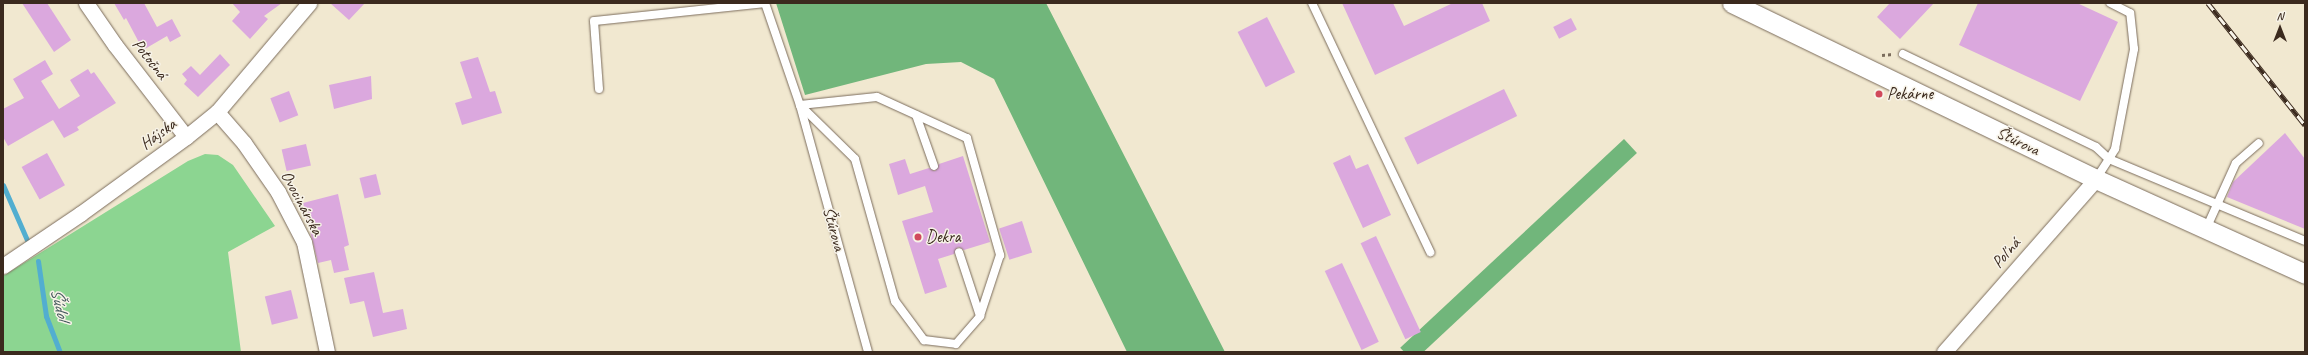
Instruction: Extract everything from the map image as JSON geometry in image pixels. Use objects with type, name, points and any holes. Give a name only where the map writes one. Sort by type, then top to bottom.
[{"type":"street","name":"Potočná","points":[[86,3],[115,45],[186,137]]},
{"type":"street","name":"Hájska","points":[[3,266],[186,137],[216,112],[309,3]]},
{"type":"street","name":"Štúrova","points":[[1732,3],[2096,179],[2305,274]]},
{"type":"street","name":"Ovocinárska","points":[[216,112],[244,143],[278,192],[304,242],[327,352]]},
{"type":"street","name":"Poľná","points":[[1944,352],[2096,179]]},
{"type":"lane","points":[[599,89],[594,21],[764,3]]},
{"type":"lane","name":"Štúrova","points":[[764,3],[800,105],[868,352]]},
{"type":"lane","points":[[1312,3],[1430,252]]},
{"type":"lane","points":[[2096,179],[2115,149],[2134,49],[2130,14],[2110,3]]},
{"type":"lane","points":[[1903,54],[2096,147],[2109,159],[2305,241]]},
{"type":"lane","points":[[800,105],[877,97],[967,138],[1000,255],[980,316]]},
{"type":"lane","name":"Štúrova","points":[[800,105],[855,160],[895,301],[924,340],[956,344],[980,316]]},
{"type":"lane","points":[[916,115],[934,166]]},
{"type":"lane","points":[[2206,230],[2236,163],[2259,143]]},
{"type":"lane","points":[[960,252],[980,316]]},
{"type":"green space","points":[[776,3],[1046,3],[1225,352],[1127,352],[994,79],[961,62],[926,64],[805,95]]},
{"type":"green space","points":[[1624,139],[1637,153],[1423,352],[1404,352],[1400,348]]},
{"type":"green space","points":[[205,154],[218,155],[233,165],[275,226],[228,252],[241,352],[3,352],[3,276],[188,161]]},
{"type":"building","points":[[22,3],[47,3],[71,40],[54,52]]},
{"type":"building","points":[[114,3],[144,3],[157,27],[172,19],[181,36],[170,42],[167,36],[143,50],[126,18],[124,20]]},
{"type":"building","points":[[232,3],[282,3],[264,16],[268,19],[250,39],[232,21],[240,12]]},
{"type":"building","points":[[330,3],[365,3],[349,20]]},
{"type":"building","points":[[1342,3],[1393,3],[1404,26],[1453,3],[1482,3],[1490,21],[1375,75]]},
{"type":"building","points":[[1890,3],[1934,3],[1900,39],[1877,17]]},
{"type":"building","points":[[1978,3],[2077,3],[2118,22],[2080,101],[1959,45]]},
{"type":"building","points":[[1267,17],[1295,72],[1266,87],[1238,32]]},
{"type":"building","points":[[1571,18],[1577,30],[1559,39],[1553,27]]},
{"type":"building","points":[[220,54],[230,65],[198,97],[184,84],[187,80],[182,74],[191,66],[200,75]]},
{"type":"building","points":[[478,57],[490,92],[495,91],[502,113],[462,125],[455,103],[472,98],[460,62]]},
{"type":"building","points":[[45,60],[53,74],[41,81],[59,109],[80,96],[70,80],[88,69],[91,74],[94,72],[116,103],[77,127],[79,130],[64,138],[53,120],[8,146],[3,137],[3,109],[24,98],[13,79]]},
{"type":"building","points":[[371,76],[372,99],[334,109],[329,85]]},
{"type":"building","points":[[1504,89],[1517,116],[1417,165],[1404,138]]},
{"type":"building","points":[[289,91],[298,115],[280,122],[270,98]]},
{"type":"building","points":[[2285,133],[2305,159],[2305,229],[2227,197],[2233,182]]},
{"type":"building","points":[[306,144],[311,165],[287,171],[282,150]]},
{"type":"building","points":[[47,153],[65,185],[40,199],[22,167]]},
{"type":"building","points":[[1350,155],[1356,169],[1368,164],[1391,215],[1363,228],[1333,163]]},
{"type":"building","points":[[963,156],[990,242],[964,250],[958,247],[954,254],[938,259],[947,287],[925,294],[902,221],[933,212],[925,186],[898,195],[889,164],[905,159],[910,174],[929,168],[935,171],[939,164]]},
{"type":"building","points":[[376,174],[381,194],[365,198],[360,178]]},
{"type":"building","points":[[338,194],[349,245],[344,247],[349,270],[334,273],[331,260],[318,263],[303,203]]},
{"type":"building","points":[[1022,221],[1032,252],[1009,260],[999,228]]},
{"type":"building","points":[[1376,236],[1421,332],[1405,339],[1361,243]]},
{"type":"building","points":[[1342,263],[1379,342],[1362,350],[1325,271]]},
{"type":"building","points":[[374,272],[383,313],[403,309],[407,329],[373,337],[364,301],[350,304],[344,278]]},
{"type":"building","points":[[291,290],[298,318],[272,325],[265,297]]},
{"type":"waterway","name":"Šúdol","points":[[3,185],[27,240]]},
{"type":"waterway","name":"Šúdol","points":[[38,261],[46,316],[60,352]]},
{"type":"railway","points":[[2208,3],[2305,125]]},
{"type":"place","name":"Pekárne","points":[[1879,94]]},
{"type":"place","name":"Dekra","points":[[918,237]]}]
